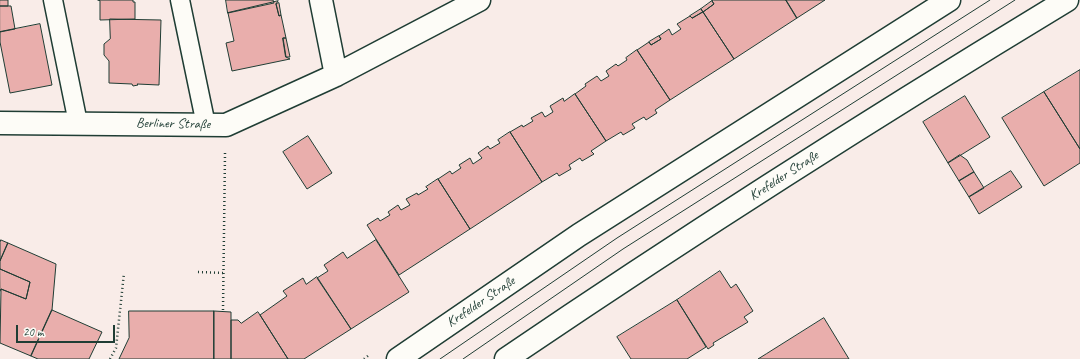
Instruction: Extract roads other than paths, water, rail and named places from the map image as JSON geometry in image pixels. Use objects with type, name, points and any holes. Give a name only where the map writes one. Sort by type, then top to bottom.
[{"type":"main road","points":[[321,0],[336,75]]},
{"type":"main road","name":"Berliner Straße","points":[[0,122],[216,125],[336,75],[479,0]]},
{"type":"main road","name":"Krefelder Straße","points":[[398,359],[578,235],[949,0]]},
{"type":"main road","name":"Krefelder Straße","points":[[506,359],[618,283],[922,87],[1067,0]]},
{"type":"lane","points":[[53,0],[78,123]]},
{"type":"lane","points":[[180,0],[216,125]]},
{"type":"tram line","points":[[440,359],[617,238],[990,0]]},
{"type":"tram line","points":[[463,359],[623,249],[1015,0]]}]
